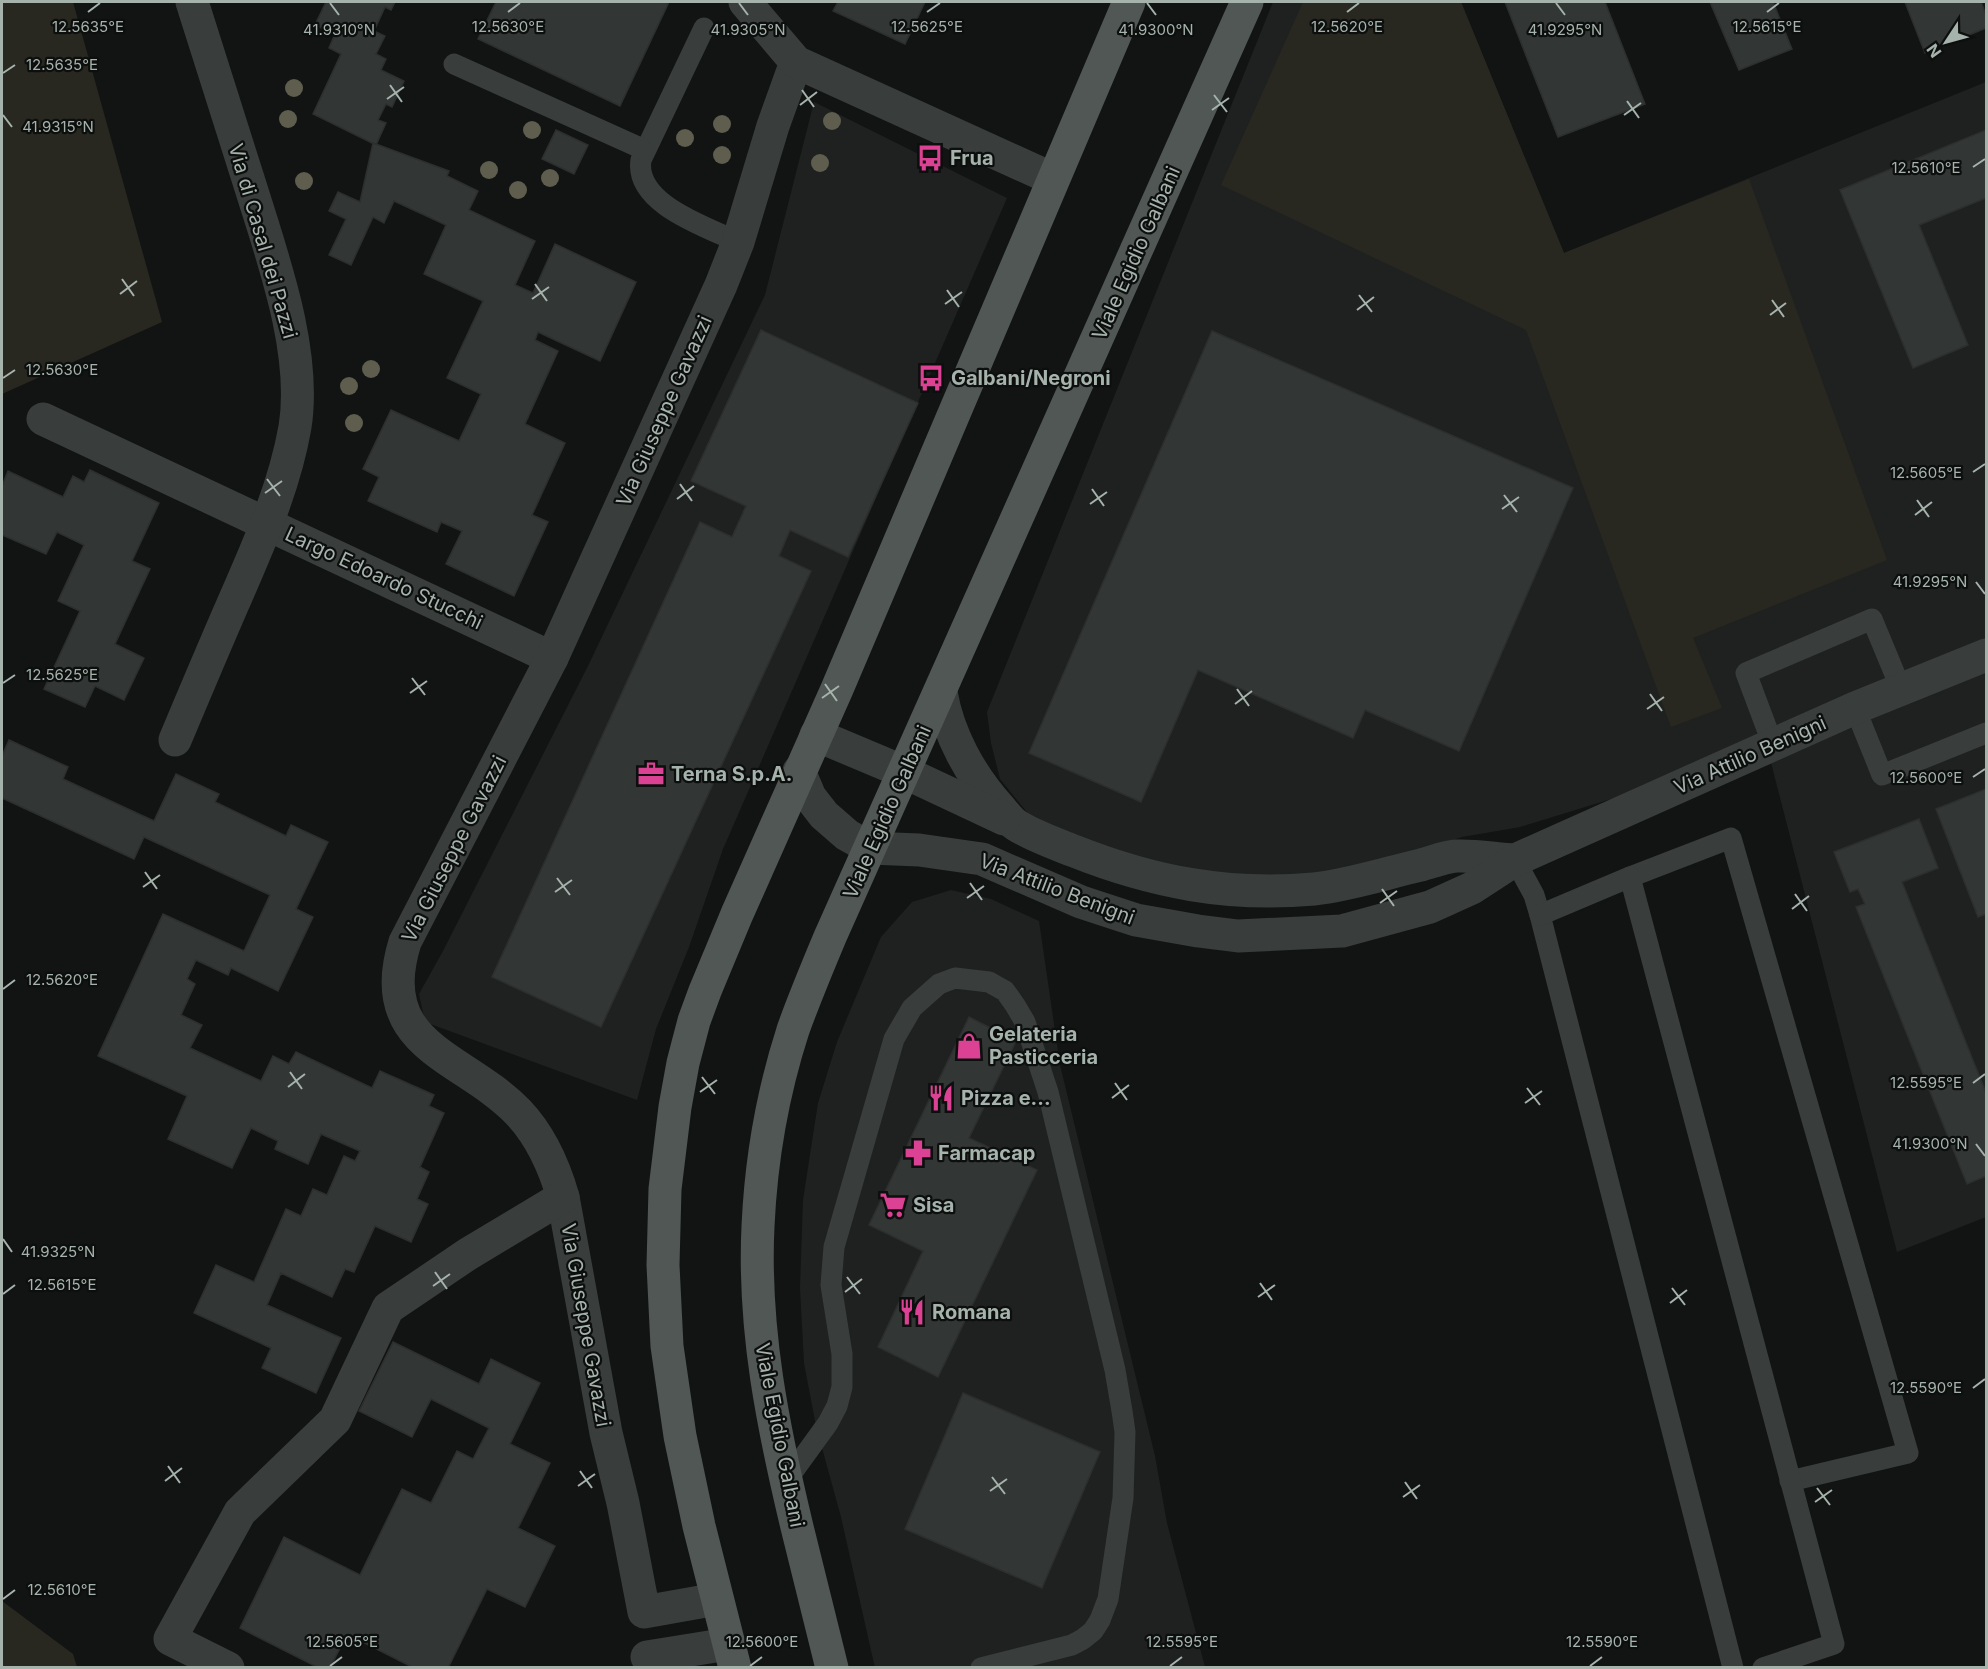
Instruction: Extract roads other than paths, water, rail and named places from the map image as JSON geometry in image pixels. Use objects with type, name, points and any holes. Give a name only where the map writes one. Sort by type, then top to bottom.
[{"type":"main road","points":[[732,1656],[688,1476],[670,1377],[667,1346],[663,1265],[665,1189],[683,1063],[694,1021],[732,924],[816,735],[1129,2]]},
{"type":"main road","name":"Viale Egidio Galbani","points":[[832,1668],[786,1481],[768,1390],[758,1310],[758,1227],[761,1184],[776,1099],[793,1031],[830,937],[1247,2]]},
{"type":"street","name":"Via di Casal dei Pazzi","points":[[192,2],[268,243],[293,349],[297,381],[295,426],[283,480],[268,523]]},
{"type":"street","points":[[745,2],[796,62],[1053,179]]},
{"type":"street","name":"Via Giuseppe Gavazzi","points":[[648,1662],[644,1612],[606,1433],[563,1197],[551,1162],[528,1124],[509,1103],[440,1055],[412,1028],[399,1000],[397,987],[400,958],[405,942],[552,658],[721,285],[738,242],[773,126],[796,62]]},
{"type":"street","points":[[43,419],[268,523]]},
{"type":"street","name":"Largo Edoardo Stucchi","points":[[175,740],[268,523],[552,658]]},
{"type":"street","name":"Via Attilio Benigni","points":[[799,771],[810,797],[824,815],[847,835],[870,848],[918,850],[969,856],[994,864],[1081,902],[1136,920],[1198,931],[1238,936],[1342,931],[1430,907],[1472,888],[1515,860],[1855,708],[1986,655]]},
{"type":"street","name":"Via Attilio Benigni","points":[[940,692],[944,713],[963,755],[992,799],[1014,824],[1057,845],[1128,869],[1171,881],[1209,888],[1280,891],[1317,888],[1360,880],[1456,856],[1515,860]]},
{"type":"street","points":[[816,735],[904,772],[1014,824]]},
{"type":"street","points":[[228,1668],[170,1639],[240,1512],[335,1420],[388,1308],[468,1254],[563,1197]]},
{"type":"street","points":[[644,1612],[717,1599]]},
{"type":"street","points":[[648,1662],[732,1656]]},
{"type":"lane","points":[[704,28],[645,150],[641,160],[641,176],[654,195],[674,211],[738,242]]},
{"type":"lane","points":[[454,64],[645,150]]},
{"type":"lane","points":[[1773,745],[1746,673],[1872,619],[1901,689]]},
{"type":"lane","points":[[1855,708],[1882,776],[1986,733]]},
{"type":"lane","points":[[1540,915],[1731,838],[1908,1453],[1791,1481]]},
{"type":"lane","points":[[1515,860],[1534,896],[1540,915],[1733,1668]]},
{"type":"lane","points":[[1630,877],[1834,1644],[1763,1668]]},
{"type":"lane","points":[[786,1481],[828,1423],[837,1406],[842,1387],[842,1353],[831,1285],[834,1247],[894,1039],[912,1008],[939,984],[955,978],[989,982],[1005,991],[1025,1022],[1048,1092],[1115,1370],[1125,1432],[1125,1450],[1123,1498],[1108,1599],[1093,1631],[1083,1639],[1061,1649],[981,1668]]},
{"type":"place","name":"Frua","points":[[930,158]]},
{"type":"place","name":"Galbani/Negroni","points":[[931,378]]},
{"type":"place","name":"Terna S.p.A.","points":[[651,774]]},
{"type":"place","name":"Gelateria Pasticceria","points":[[969,1046]]},
{"type":"place","name":"Pizza e...","points":[[941,1098]]},
{"type":"place","name":"Farmacap","points":[[918,1153]]},
{"type":"place","name":"Sisa","points":[[893,1205]]},
{"type":"place","name":"Romana","points":[[912,1312]]}]
